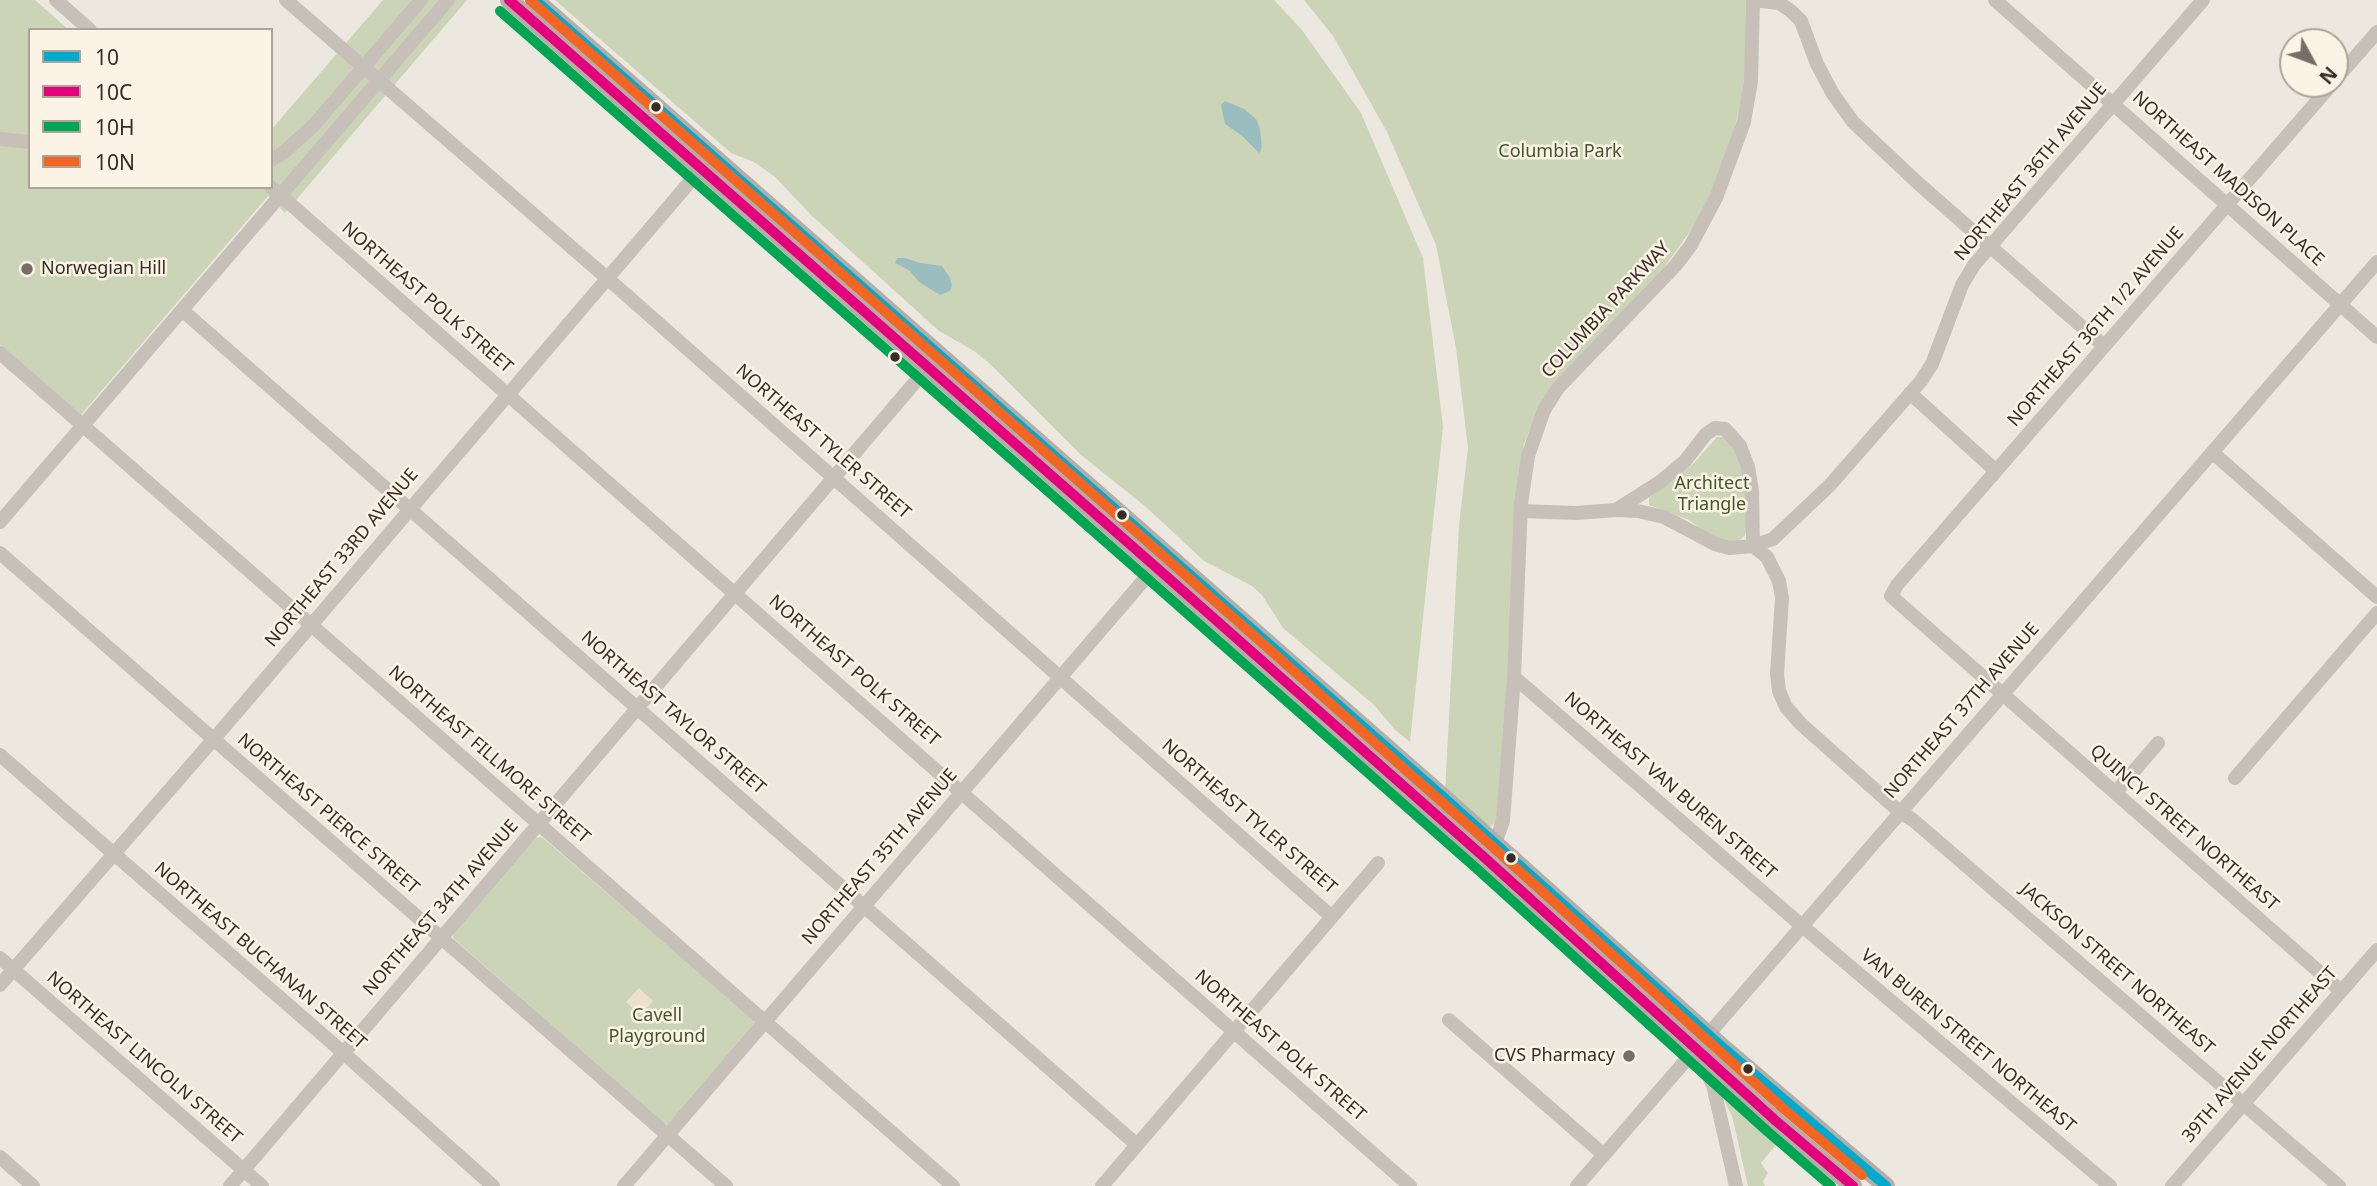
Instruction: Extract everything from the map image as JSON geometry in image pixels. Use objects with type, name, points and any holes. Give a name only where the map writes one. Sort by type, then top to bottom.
[{"type":"main road","points":[[509,0],[707,162],[1490,850],[1886,1186]]},
{"type":"main road","points":[[535,0],[928,367],[1160,560]]},
{"type":"main road","points":[[1490,850],[1695,1048],[1853,1186]]},
{"type":"main road","points":[[1776,1121],[1803,1130],[1828,1150],[1846,1153]]},
{"type":"main road","points":[[1828,1164],[1840,1161],[1877,1186]]},
{"type":"street","points":[[56,0],[88,28]]},
{"type":"street","name":"NORTHEAST TYLER STREET","points":[[286,0],[1332,917]]},
{"type":"street","points":[[273,159],[301,138],[421,0]]},
{"type":"street","points":[[0,522],[182,310],[276,192],[380,81],[449,0]]},
{"type":"street","points":[[1753,0],[1779,3],[1791,10],[1801,21],[1817,64],[1833,94],[1853,122],[2104,346]]},
{"type":"street","name":"COLUMBIA PARKWAY","points":[[1490,850],[1503,821],[1514,677],[1523,477],[1544,410],[1558,388],[1676,265],[1691,245],[1716,198],[1744,122],[1751,81],[1753,0]]},
{"type":"street","name":"NORTHEAST MADISON PLACE","points":[[1995,0],[2377,337]]},
{"type":"street","name":"NORTHEAST 36TH AVENUE","points":[[1754,546],[1773,539],[1830,485],[1910,393],[1933,364],[1962,285],[1974,265],[2203,0]]},
{"type":"street","name":"NORTHEAST 36TH 1/2 AVENUE","points":[[2349,64],[2377,32]]},
{"type":"street","name":"NORTHEAST 36TH 1/2 AVENUE","points":[[1891,596],[1897,585],[2319,98]]},
{"type":"street","points":[[0,139],[28,142]]},
{"type":"street","name":"NORTHEAST 33RD AVENUE","points":[[0,985],[707,162]]},
{"type":"street","name":"NORTHEAST POLK STREET","points":[[276,192],[1410,1186]]},
{"type":"street","name":"NORTHEAST 37TH AVENUE","points":[[1577,1186],[2377,262]]},
{"type":"street","name":"NORTHEAST TAYLOR STREET","points":[[182,310],[1137,1145]]},
{"type":"street","name":"NORTHEAST FILLMORE STREET","points":[[0,353],[953,1186]]},
{"type":"street","name":"NORTHEAST 34TH AVENUE","points":[[230,1186],[928,367]]},
{"type":"street","points":[[1910,393],[1996,471]]},
{"type":"street","points":[[1521,511],[1639,511],[1664,517],[1715,544],[1730,548],[1754,546],[1752,491],[1748,467],[1740,446],[1725,429],[1715,428],[1706,433],[1685,461],[1660,482],[1616,509]]},
{"type":"street","points":[[2212,452],[2377,597]]},
{"type":"street","name":"JACKSON STREET NORTHEAST","points":[[1754,546],[1774,566],[1780,581],[1782,598],[1777,674],[1779,691],[1786,707],[1900,812],[1913,820],[2339,1186]]},
{"type":"street","name":"NORTHEAST PIERCE STREET","points":[[0,553],[726,1186]]},
{"type":"street","name":"NORTHEAST 35TH AVENUE","points":[[624,1186],[1160,560]]},
{"type":"street","name":"QUINCY STREET NORTHEAST","points":[[1891,596],[2341,991]]},
{"type":"street","points":[[2235,778],[2377,613]]},
{"type":"street","name":"NORTHEAST VAN BUREN STREET","points":[[1514,677],[1801,926]]},
{"type":"street","points":[[2115,793],[2158,743]]},
{"type":"street","name":"NORTHEAST BUCHANAN STREET","points":[[0,755],[494,1186]]},
{"type":"street","points":[[1102,1186],[1378,863]]},
{"type":"street","name":"VAN BUREN STREET NORTHEAST","points":[[1801,926],[2110,1186]]},
{"type":"street","name":"39TH AVENUE NORTHEAST","points":[[2172,1186],[2377,950]]},
{"type":"street","name":"NORTHEAST LINCOLN STREET","points":[[0,958],[262,1186]]},
{"type":"street","points":[[1449,1020],[1604,1155]]},
{"type":"street","points":[[1695,1048],[1713,1085],[1736,1186]]},
{"type":"street","points":[[0,1157],[33,1186]]},
{"type":"green space","points":[[0,0],[35,0],[67,28],[28,28],[28,189],[273,189],[273,128],[383,0],[467,0],[285,213],[268,196],[81,415],[0,345]]},
{"type":"green space","points":[[555,0],[1274,0],[1302,30],[1361,113],[1423,258],[1443,427],[1410,742],[1395,730],[1374,705],[1283,628],[1262,595],[1252,586],[1204,561],[1146,507],[1081,455],[990,364],[974,351],[939,331],[812,216],[774,176],[752,161],[731,153]]},
{"type":"green space","name":"Columbia Park","points":[[1304,0],[1746,0],[1745,70],[1741,102],[1733,135],[1705,207],[1653,283],[1534,419],[1524,444],[1517,488],[1500,812],[1491,826],[1483,826],[1445,793],[1459,525],[1468,448],[1456,348],[1436,245],[1387,132],[1333,36]]},
{"type":"green space","name":"Architect Triangle","points":[[1717,437],[1726,437],[1733,446],[1740,461],[1745,484],[1747,526],[1745,535],[1738,542],[1716,540],[1689,520],[1649,505],[1649,498],[1693,464]]},
{"type":"green space","name":"Cavell Playground","points":[[542,837],[755,1021],[668,1125],[453,938],[454,932],[534,838]]},
{"type":"green space","points":[[1722,1083],[1736,1095],[1745,1109],[1766,1127],[1784,1135],[1761,1163],[1768,1173],[1763,1181],[1765,1186],[1748,1186]]},
{"type":"shaded area","points":[[639,988],[653,1001],[641,1015],[626,1002]]},
{"type":"water","points":[[1225,101],[1244,109],[1257,120],[1262,148],[1259,153],[1225,124],[1221,105]]},
{"type":"water","points":[[897,258],[942,266],[950,278],[950,291],[940,295],[919,282],[910,271],[895,263]]},
{"type":"transit line","name":"10C","points":[[509,0],[1165,575],[1485,858],[1776,1121],[1853,1186]]},
{"type":"transit line","name":"10N","points":[[530,0],[1174,565],[1785,1110],[1862,1175]]},
{"type":"transit line","name":"10","points":[[535,0],[1441,795],[1720,1045],[1886,1186]]},
{"type":"transit line","name":"10H","points":[[500,11],[1476,868],[1831,1186]]},
{"type":"place","name":"Norwegian Hill","points":[[27,269]]},
{"type":"place","name":"CVS Pharmacy","points":[[1629,1056]]}]
